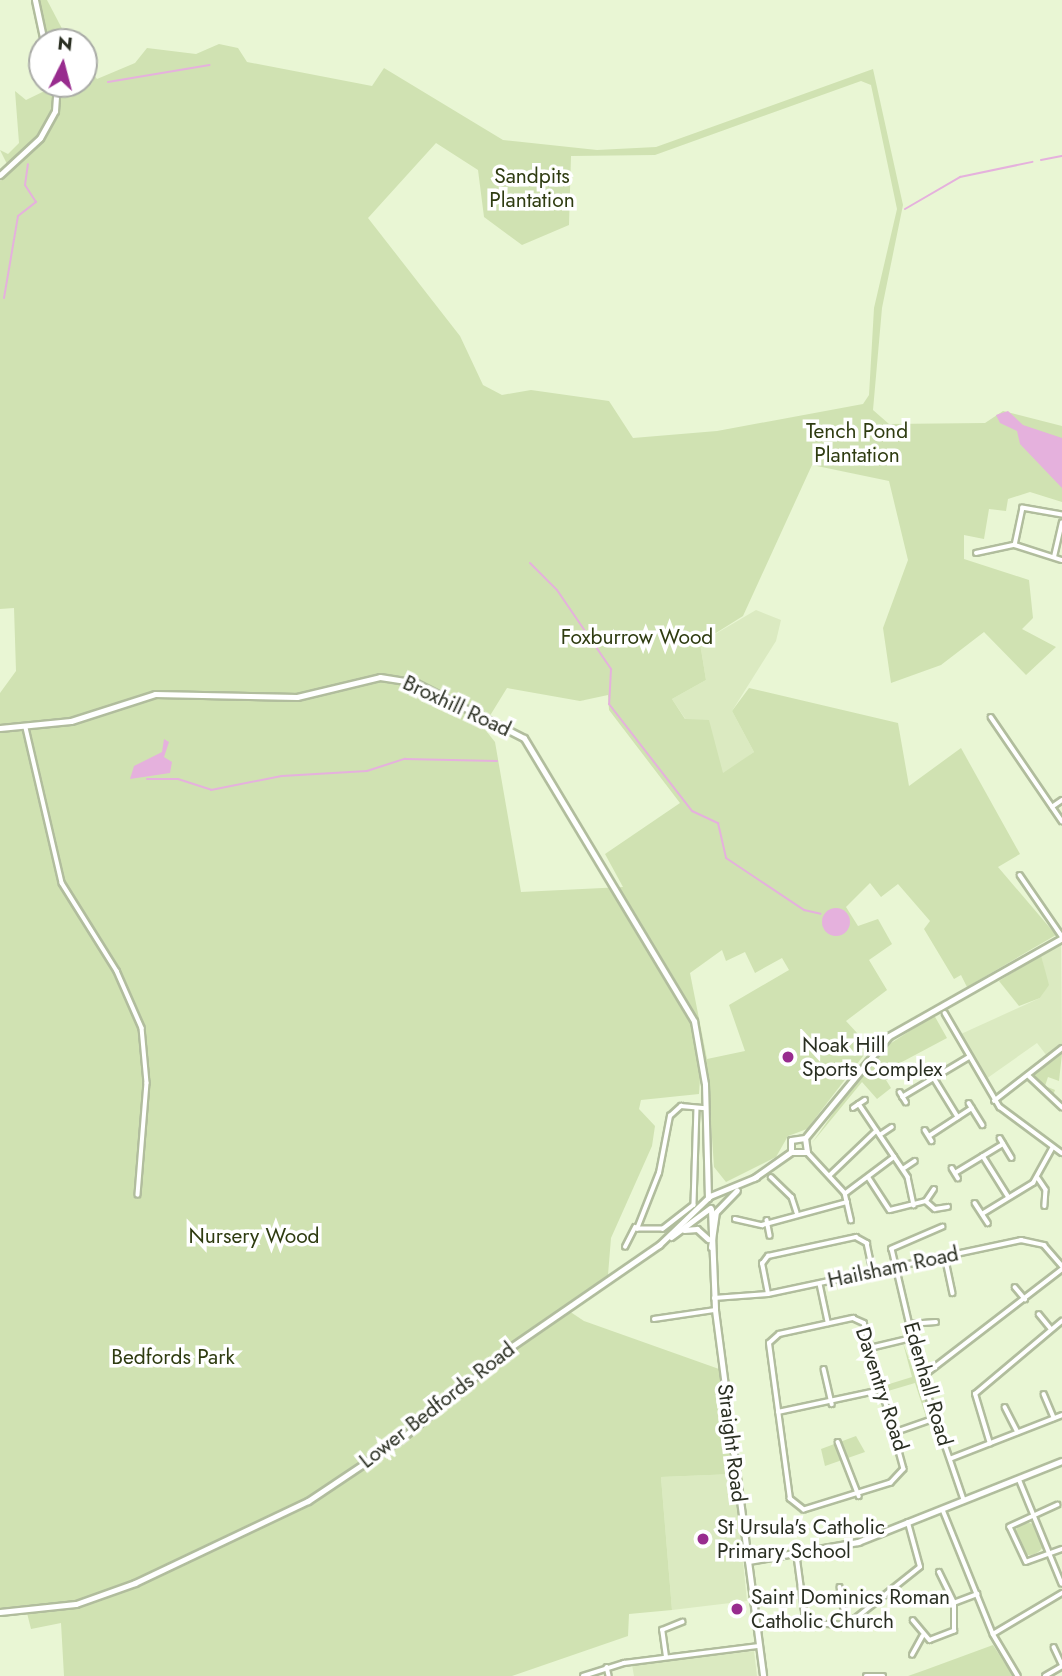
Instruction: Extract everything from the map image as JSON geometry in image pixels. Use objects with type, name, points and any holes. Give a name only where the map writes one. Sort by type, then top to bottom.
[{"type":"street","points":[[35,0],[41,28]]},
{"type":"street","points":[[0,175],[40,138],[53,116],[55,98]]},
{"type":"street","points":[[1015,545],[1023,508],[1062,515]]},
{"type":"street","points":[[1054,557],[1062,523]]},
{"type":"street","points":[[976,553],[1015,545],[1062,560]]},
{"type":"street","name":"Broxhill Road","points":[[0,728],[26,729],[96,715],[155,694],[297,697],[380,677],[416,683],[514,731],[534,748],[685,1000],[700,1041],[713,1205]]},
{"type":"street","points":[[991,717],[1062,821]]},
{"type":"street","points":[[26,729],[62,883],[117,971],[142,1028],[147,1083],[138,1195]]},
{"type":"street","points":[[1052,807],[1062,800]]},
{"type":"street","points":[[791,1152],[791,1140],[805,1138],[889,1036],[1062,937],[1020,875]]},
{"type":"street","points":[[944,1013],[995,1101],[1052,1149],[1062,1153]]},
{"type":"street","points":[[995,1101],[1062,1049]]},
{"type":"street","points":[[906,1102],[901,1094],[969,1057]]},
{"type":"street","points":[[1028,1075],[1062,1107]]},
{"type":"street","points":[[934,1078],[958,1117]]},
{"type":"street","points":[[853,1108],[865,1100]]},
{"type":"street","points":[[969,1103],[983,1125]]},
{"type":"street","points":[[859,1104],[903,1169],[914,1205]]},
{"type":"street","points":[[625,1247],[655,1185],[670,1116],[681,1106],[707,1108]]},
{"type":"street","points":[[635,1227],[663,1229],[694,1205],[697,1108]]},
{"type":"street","points":[[929,1136],[972,1108]]},
{"type":"street","points":[[880,1135],[892,1127]]},
{"type":"street","points":[[925,1130],[932,1141]]},
{"type":"street","points":[[830,1176],[876,1131]]},
{"type":"street","points":[[805,1138],[807,1152],[845,1193],[851,1220]]},
{"type":"street","points":[[1000,1138],[1012,1157]]},
{"type":"street","points":[[955,1173],[1003,1144]]},
{"type":"street","points":[[982,1213],[1038,1178],[1052,1149]]},
{"type":"street","points":[[713,1205],[791,1152],[807,1152]]},
{"type":"street","points":[[983,1156],[1009,1197]]},
{"type":"street","points":[[845,1193],[869,1178],[894,1157]]},
{"type":"street","points":[[903,1169],[915,1161]]},
{"type":"street","name":"Broxhill Road","points":[[710,1170],[717,1195],[713,1205]]},
{"type":"street","points":[[710,1254],[713,1205],[717,1195],[756,1177]]},
{"type":"street","points":[[771,1177],[792,1197],[797,1212]]},
{"type":"street","points":[[869,1178],[886,1208],[926,1201],[934,1189]]},
{"type":"street","points":[[1038,1178],[1046,1190],[1045,1206]]},
{"type":"street","points":[[926,1201],[935,1209],[948,1207]]},
{"type":"street","points":[[736,1230],[740,1225],[848,1202]]},
{"type":"street","points":[[975,1203],[988,1223]]},
{"type":"street","name":"Lower Bedfords Road","points":[[665,1240],[683,1230],[713,1205]]},
{"type":"street","name":"Lower Bedfords Road","points":[[0,1612],[76,1604],[135,1583],[308,1501],[713,1205]]},
{"type":"street","name":"Straight Road","points":[[713,1205],[708,1239],[715,1310],[763,1676]]},
{"type":"street","points":[[735,1219],[740,1225]]},
{"type":"street","points":[[767,1220],[770,1236]]},
{"type":"street","points":[[895,1267],[894,1245],[943,1227]]},
{"type":"street","points":[[683,1230],[697,1229],[708,1239]]},
{"type":"street","points":[[768,1294],[762,1264],[768,1256],[856,1237],[867,1243],[873,1272]]},
{"type":"street","name":"Hailsham Road","points":[[714,1298],[768,1294],[1026,1240],[1044,1245],[1062,1267]]},
{"type":"street","points":[[945,1256],[953,1293]]},
{"type":"street","name":"Edenhall Road","points":[[895,1267],[922,1377],[964,1500]]},
{"type":"street","points":[[922,1377],[1025,1299],[1062,1267]]},
{"type":"street","points":[[820,1284],[828,1323]]},
{"type":"street","points":[[1014,1287],[1025,1299]]},
{"type":"street","points":[[654,1319],[715,1310]]},
{"type":"street","points":[[1039,1314],[1051,1329]]},
{"type":"street","name":"Daventry Road","points":[[859,1319],[896,1432],[902,1474],[859,1496],[808,1510],[792,1503],[778,1412],[771,1339],[828,1323],[859,1319]]},
{"type":"street","points":[[909,1324],[936,1322]]},
{"type":"street","points":[[990,1444],[975,1394],[1051,1329],[1060,1323],[1062,1329]]},
{"type":"street","points":[[870,1348],[912,1338]]},
{"type":"street","points":[[824,1369],[832,1404]]},
{"type":"street","points":[[778,1412],[832,1404],[881,1390]]},
{"type":"street","points":[[1044,1394],[1054,1418]]},
{"type":"street","points":[[1005,1407],[1018,1433]]},
{"type":"street","points":[[950,1459],[1062,1415]]},
{"type":"street","points":[[896,1432],[936,1418]]},
{"type":"street","points":[[838,1442],[859,1496]]},
{"type":"street","points":[[748,1561],[797,1556],[908,1523],[1062,1461]]},
{"type":"street","points":[[1019,1478],[1062,1584]]},
{"type":"street","points":[[1058,1505],[1034,1514],[1011,1530],[1024,1562],[1062,1549]]},
{"type":"street","points":[[942,1509],[993,1634],[1018,1676]]},
{"type":"street","points":[[797,1556],[806,1623],[847,1625],[918,1571],[922,1556],[908,1523]]},
{"type":"street","points":[[922,1637],[939,1641],[951,1635],[954,1603],[939,1572]]},
{"type":"street","points":[[840,1587],[847,1625]]},
{"type":"street","points":[[993,1634],[1062,1593]]},
{"type":"street","points":[[954,1603],[977,1594]]},
{"type":"street","points":[[672,1615],[673,1624]]},
{"type":"street","points":[[914,1620],[922,1637]]},
{"type":"street","points":[[666,1657],[662,1630],[682,1622]]},
{"type":"street","points":[[912,1655],[922,1637]]},
{"type":"street","points":[[583,1676],[607,1667],[666,1657],[760,1646]]},
{"type":"street","points":[[1045,1676],[1062,1665],[1054,1647]]},
{"type":"street","points":[[607,1667],[609,1676]]},
{"type":"street","points":[[866,1676],[883,1676]]},
{"type":"shaded area","points":[[1008,411],[1023,425],[1062,438],[1062,488],[1020,444],[1017,431],[1000,423],[996,415]]},
{"type":"shaded area","points":[[756,610],[781,620],[776,641],[732,711],[754,752],[723,775],[672,699],[706,680],[700,643]]},
{"type":"shaded area","points":[[164,739],[169,742],[164,757],[172,762],[170,773],[130,779],[134,766],[162,752]]},
{"type":"shaded area","points":[[836,908],[846,912],[850,922],[846,932],[836,936],[826,932],[822,922],[826,912]]},
{"type":"shaded area","points":[[1061,943],[1062,1044],[1047,1056],[1037,1043],[986,1079],[961,1034],[1040,998],[1048,985],[1041,955]]},
{"type":"shaded area","name":"St Ursula's Catholic Primary School","points":[[734,1474],[747,1601],[672,1610],[661,1477]]},
{"type":"shaded area","points":[[754,1651],[757,1676],[634,1676],[632,1665]]},
{"type":"green space","points":[[35,0],[47,0],[62,28],[42,28]]},
{"type":"green space","points":[[219,44],[238,48],[247,62],[372,86],[384,68],[503,140],[597,150],[656,147],[873,69],[903,205],[882,308],[873,410],[889,424],[985,423],[1003,411],[1062,426],[1062,502],[1030,492],[1008,499],[1006,511],[989,509],[984,539],[964,535],[964,559],[1029,580],[1033,618],[1022,629],[1056,647],[1026,675],[984,632],[941,665],[891,683],[883,628],[908,560],[889,481],[812,465],[743,616],[700,643],[706,680],[672,699],[685,719],[709,720],[723,773],[754,752],[732,711],[749,688],[898,723],[909,786],[961,748],[1020,854],[998,867],[1056,935],[967,987],[961,975],[954,979],[924,929],[930,921],[898,884],[881,897],[870,883],[846,907],[858,926],[878,919],[892,944],[869,960],[887,990],[846,1021],[870,1047],[807,1129],[788,1136],[776,1157],[726,1182],[714,1167],[708,1078],[700,1079],[699,1094],[641,1100],[639,1109],[655,1126],[652,1146],[611,1238],[608,1275],[563,1307],[584,1321],[719,1369],[734,1474],[661,1477],[672,1610],[629,1614],[628,1636],[512,1676],[64,1676],[61,1623],[31,1629],[25,1605],[0,1611],[0,693],[16,671],[14,608],[0,609],[0,181],[11,172],[0,150],[8,154],[19,143],[15,91],[26,100],[98,98],[98,79],[135,63],[147,48],[196,54]],"holes":[[[861,81],[871,85],[897,209],[874,308],[869,395],[863,404],[717,431],[633,438],[609,401],[531,390],[502,395],[483,385],[460,336],[368,218],[436,143],[478,170],[484,217],[522,245],[569,225],[571,156],[655,155]],[[507,688],[580,701],[608,695],[609,710],[680,803],[605,854],[623,887],[521,892],[495,742],[483,727]],[[722,950],[726,961],[745,952],[755,973],[782,958],[789,970],[729,1005],[745,1051],[707,1059],[690,973]]]},
{"type":"green space","points":[[1041,955],[1049,985],[1040,998],[1019,1006],[999,981]]},
{"type":"green space","points":[[934,1015],[947,1038],[900,1063],[905,1072],[886,1080],[891,1088],[877,1099],[862,1082],[812,1143],[876,1053]]},
{"type":"green space","points":[[1062,1054],[1059,1081],[1048,1077],[1045,1086],[1055,1090],[1052,1098],[1034,1075]]},
{"type":"green space","points":[[903,1343],[930,1414],[926,1417],[915,1383],[888,1391],[897,1426],[874,1352],[886,1385],[912,1377]]},
{"type":"green space","points":[[856,1436],[865,1452],[825,1466],[821,1449]]},
{"type":"green space","points":[[1029,1523],[1041,1527],[1045,1539],[1041,1551],[1029,1555],[1017,1551],[1013,1539],[1017,1527]]},
{"type":"green space","points":[[993,1645],[1013,1676],[908,1676],[925,1670]]},
{"type":"waterway","points":[[108,82],[210,65]]},
{"type":"waterway","points":[[1041,160],[1062,156]]},
{"type":"waterway","points":[[905,209],[960,177],[1032,162]]},
{"type":"waterway","points":[[4,298],[18,216],[36,202],[25,185],[28,164]]},
{"type":"waterway","points":[[530,563],[557,590],[611,669],[609,704],[692,811],[718,823],[726,858],[804,910],[821,914]]},
{"type":"waterway","points":[[147,779],[178,779],[211,790],[282,776],[367,771],[405,759],[497,761]]},
{"type":"place","name":"Noak Hill Sports Complex","points":[[788,1057]]},
{"type":"place","name":"St Ursula's Catholic Primary School","points":[[703,1539]]},
{"type":"place","name":"Saint Dominics Roman Catholic Church","points":[[737,1609]]},
{"type":"park label","name":"Sandpits Plantation","points":[[532,188]]},
{"type":"park label","name":"Tench Pond Plantation","points":[[857,443]]},
{"type":"park label","name":"Foxburrow Wood","points":[[637,637]]},
{"type":"park label","name":"Nursery Wood","points":[[254,1236]]},
{"type":"park label","name":"Bedfords Park","points":[[173,1357]]}]
